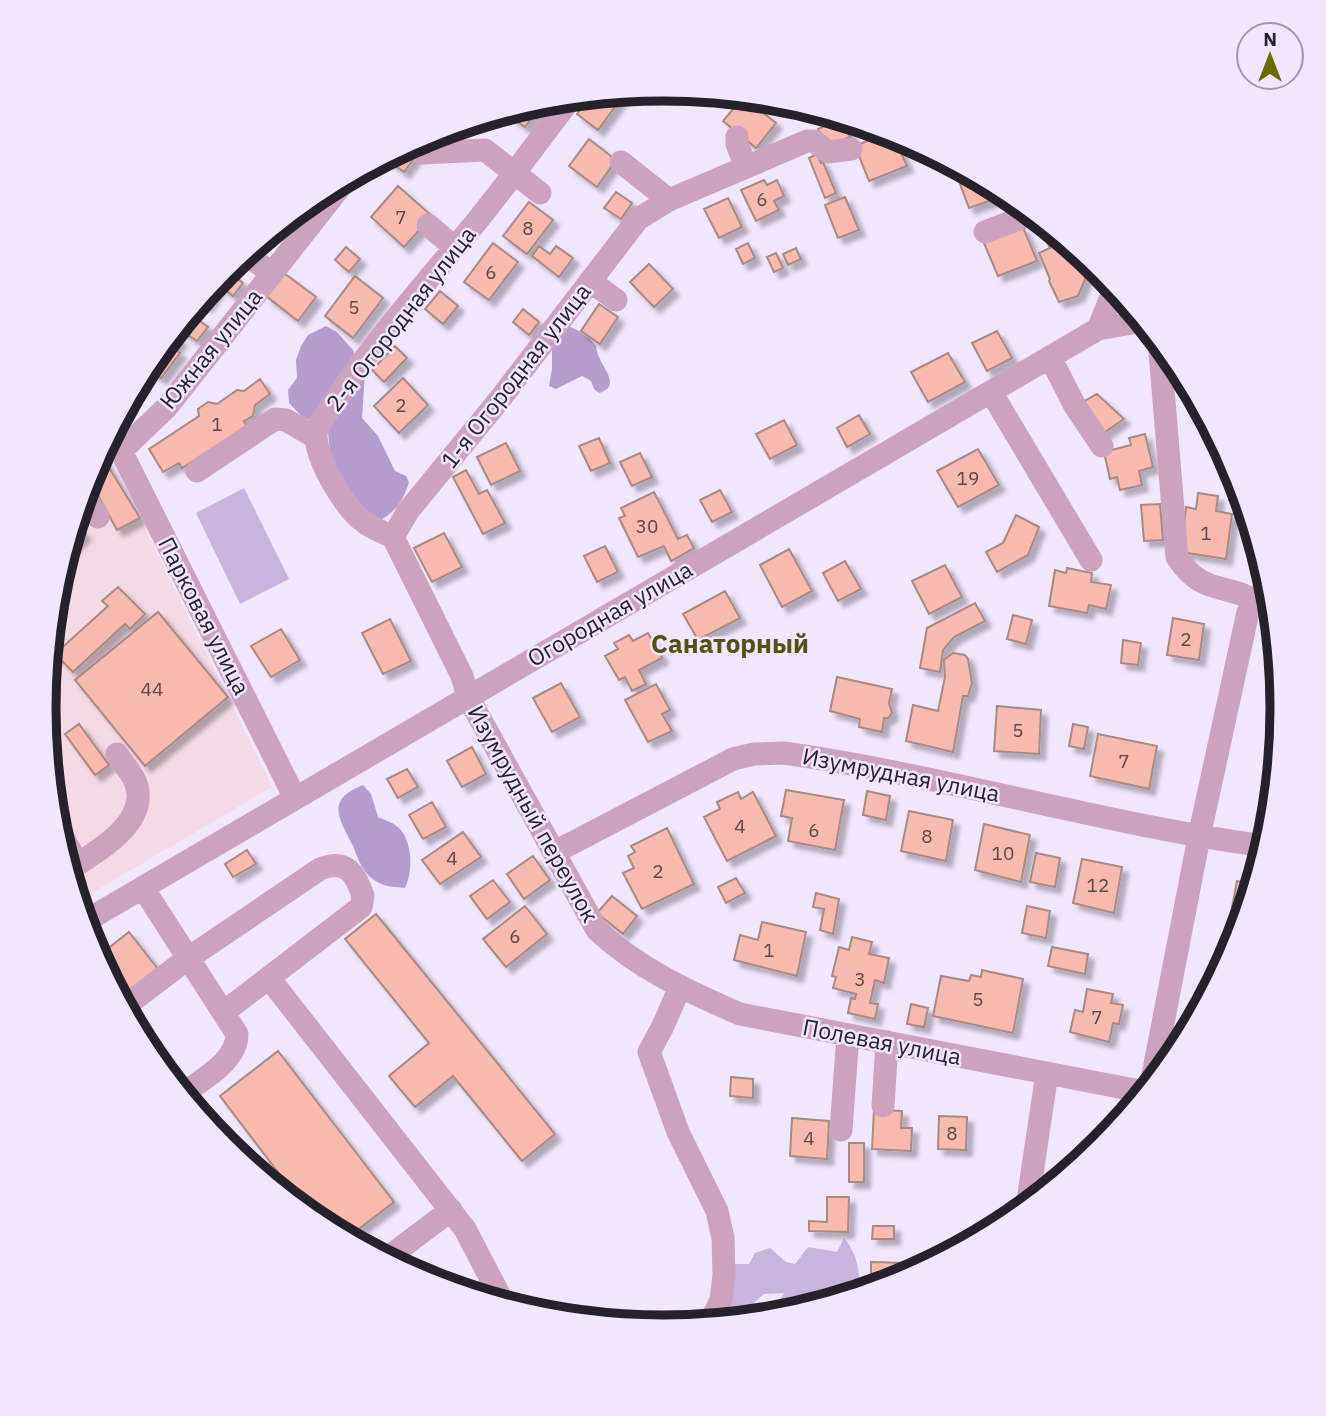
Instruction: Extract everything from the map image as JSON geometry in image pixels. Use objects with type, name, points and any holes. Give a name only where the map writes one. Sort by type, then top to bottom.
[{"type":"street","name":"2-я Огородная улица","points":[[393,537],[361,520],[326,471],[320,460],[315,437],[325,416],[366,357],[562,110]]},
{"type":"street","points":[[737,137],[746,167]]},
{"type":"street","name":"1-я Огородная улица","points":[[393,537],[408,511],[500,399],[638,219],[669,200],[801,143],[814,141],[828,152],[851,149]]},
{"type":"street","points":[[422,153],[485,150],[540,193]]},
{"type":"street","points":[[621,162],[669,200]]},
{"type":"street","name":"Южная улица","points":[[118,442],[167,407],[329,201]]},
{"type":"street","points":[[985,232],[1022,218]]},
{"type":"street","points":[[428,225],[454,247]]},
{"type":"street","points":[[254,260],[272,273]]},
{"type":"street","points":[[590,281],[616,300]]},
{"type":"street","points":[[1098,329],[1110,299]]},
{"type":"street","name":"Огородная улица","points":[[93,917],[1098,329],[1132,323]]},
{"type":"street","points":[[1050,357],[1075,405],[1101,446]]},
{"type":"street","points":[[1161,360],[1177,557],[1183,567],[1210,587],[1244,593],[1260,599]]},
{"type":"street","points":[[990,392],[1091,560]]},
{"type":"street","points":[[197,471],[275,419],[286,420],[315,437]]},
{"type":"street","name":"Парковая улица","points":[[115,448],[295,797]]},
{"type":"street","points":[[91,506],[98,517]]},
{"type":"street","points":[[393,537],[462,676],[468,697]]},
{"type":"street","points":[[1155,1063],[1199,837],[1248,612],[1260,604]]},
{"type":"street","name":"Изумрудный переулок","points":[[468,697],[597,930],[631,957]]},
{"type":"street","name":"Изумрудная улица","points":[[555,852],[733,759],[754,754],[784,753],[973,788],[1199,837],[1254,844]]},
{"type":"street","points":[[77,864],[115,837],[135,815],[138,798],[135,782],[117,754]]},
{"type":"street","points":[[132,1001],[187,959],[320,869],[344,866],[360,887],[363,896],[361,907],[224,1012]]},
{"type":"street","points":[[143,888],[237,1034],[237,1045],[228,1059],[190,1088]]},
{"type":"street","name":"Полевая улица","points":[[631,957],[680,987],[740,1014],[1135,1090]]},
{"type":"street","points":[[269,978],[465,1229],[498,1292]]},
{"type":"street","points":[[680,987],[649,1052],[678,1132],[718,1212],[723,1238],[724,1275],[721,1300],[714,1313]]},
{"type":"street","points":[[841,1130],[848,1035]]},
{"type":"street","points":[[884,1106],[887,1042]]},
{"type":"street","points":[[1029,1193],[1047,1073]]},
{"type":"street","points":[[395,1252],[451,1210]]},
{"type":"shaded area","points":[[326,326],[337,332],[353,350],[365,373],[362,418],[378,436],[395,471],[406,476],[409,482],[398,506],[377,521],[352,501],[330,453],[327,421],[304,419],[289,403],[288,390],[297,378],[296,360],[301,346],[308,335]]},
{"type":"shaded area","points":[[568,326],[584,334],[596,346],[609,377],[606,390],[599,393],[591,381],[582,376],[556,389],[549,386],[552,348]]},
{"type":"shaded area","points":[[107,465],[140,518],[272,787],[86,896],[61,787],[57,748],[57,668],[61,629],[77,551],[88,513]]},
{"type":"shaded area","points":[[244,488],[289,579],[240,604],[196,513]]},
{"type":"shaded area","points":[[363,785],[371,794],[378,817],[397,826],[407,841],[410,865],[405,888],[377,882],[369,876],[361,866],[343,827],[338,811],[339,804],[343,797]]},
{"type":"shaded area","points":[[844,1238],[857,1263],[859,1282],[779,1303],[784,1293],[764,1294],[746,1309],[731,1309],[731,1264],[749,1264],[755,1253],[770,1248],[786,1262],[795,1264],[808,1247],[837,1252]]},
{"type":"building","points":[[618,103],[598,130],[577,114],[583,106]]},
{"type":"building","points":[[736,105],[758,109],[776,123],[756,148],[723,121]]},
{"type":"building","points":[[533,116],[525,127],[515,120]]},
{"type":"building","points":[[828,124],[847,130],[850,137],[826,147],[818,129]]},
{"type":"building","points":[[589,139],[616,160],[597,187],[569,166]]},
{"type":"building","points":[[873,139],[895,147],[900,149],[907,166],[869,181],[855,146]]},
{"type":"building","points":[[418,153],[404,172],[394,165]]},
{"type":"building","points":[[817,154],[836,193],[825,198],[809,158]]},
{"type":"building","points":[[764,180],[767,185],[777,180],[784,196],[774,201],[779,210],[756,221],[741,190]]},
{"type":"building","points":[[966,182],[992,200],[969,208],[960,184]]},
{"type":"building","points":[[398,186],[432,216],[404,247],[371,217]]},
{"type":"building","points":[[616,192],[632,203],[621,219],[604,208]]},
{"type":"building","points":[[845,197],[859,230],[838,238],[825,205]]},
{"type":"building","points":[[728,198],[742,227],[719,238],[704,209]]},
{"type":"building","points":[[529,202],[553,220],[527,254],[503,236]]},
{"type":"building","points":[[1023,227],[1037,261],[998,276],[984,243]]},
{"type":"building","points":[[1045,236],[1087,274],[1078,296],[1059,302],[1039,253],[1050,248]]},
{"type":"building","points":[[493,243],[518,262],[489,300],[464,282]]},
{"type":"building","points":[[748,243],[755,258],[743,264],[736,249]]},
{"type":"building","points":[[539,246],[550,254],[556,246],[573,258],[559,277],[532,256]]},
{"type":"building","points":[[346,247],[360,259],[349,272],[335,260]]},
{"type":"building","points":[[796,248],[801,259],[788,265],[783,254]]},
{"type":"building","points":[[776,253],[783,268],[774,272],[767,257]]},
{"type":"building","points":[[649,264],[673,289],[654,307],[630,282]]},
{"type":"building","points":[[284,273],[316,297],[298,321],[266,296]]},
{"type":"building","points":[[355,276],[383,298],[353,338],[325,316]]},
{"type":"building","points":[[236,277],[243,283],[233,296],[225,289]]},
{"type":"building","points":[[440,291],[458,306],[443,324],[425,309]]},
{"type":"building","points":[[599,304],[618,317],[600,344],[581,331]]},
{"type":"building","points":[[523,309],[539,322],[529,335],[513,322]]},
{"type":"building","points":[[197,319],[208,327],[197,341],[185,333]]},
{"type":"building","points":[[997,331],[1012,358],[987,371],[972,343]]},
{"type":"building","points":[[180,339],[174,349],[180,353],[161,378],[156,375]]},
{"type":"building","points":[[395,346],[407,358],[384,382],[372,370]]},
{"type":"building","points":[[948,353],[965,382],[928,402],[911,372]]},
{"type":"building","points":[[403,378],[428,405],[399,433],[374,406]]},
{"type":"building","points":[[260,379],[270,394],[255,405],[253,416],[244,421],[247,426],[182,468],[179,463],[163,472],[149,449],[199,416],[198,409],[208,402],[217,404],[237,390],[244,391]]},
{"type":"building","points":[[1097,394],[1124,419],[1102,434],[1081,403]]},
{"type":"building","points":[[859,415],[870,434],[847,447],[837,428]]},
{"type":"building","points":[[784,420],[797,445],[770,459],[756,434]]},
{"type":"building","points":[[1145,434],[1153,467],[1139,471],[1142,485],[1120,490],[1117,477],[1110,479],[1104,452],[1131,445],[1129,438]]},
{"type":"building","points":[[599,438],[610,463],[591,471],[579,446]]},
{"type":"building","points":[[506,443],[520,471],[491,485],[477,457]]},
{"type":"building","points":[[978,449],[999,485],[958,507],[937,471]]},
{"type":"building","points":[[640,453],[652,477],[632,486],[620,462]]},
{"type":"building","points":[[107,465],[140,518],[117,530],[96,492]]},
{"type":"building","points":[[466,470],[479,494],[487,490],[505,523],[483,534],[453,477]]},
{"type":"building","points":[[720,490],[732,512],[712,522],[700,500]]},
{"type":"building","points":[[654,492],[678,539],[687,535],[694,548],[671,561],[664,546],[638,557],[619,518],[625,516],[621,508]]},
{"type":"building","points":[[1198,493],[1218,496],[1216,511],[1232,514],[1226,559],[1181,552],[1186,507],[1196,509]]},
{"type":"building","points":[[1160,504],[1163,540],[1144,541],[1141,505]]},
{"type":"building","points":[[1016,515],[1039,527],[1028,555],[997,572],[986,552],[1003,543]]},
{"type":"building","points":[[444,533],[462,567],[432,582],[414,548]]},
{"type":"building","points":[[605,546],[618,572],[597,582],[584,556]]},
{"type":"building","points":[[789,549],[812,591],[782,607],[760,565]]},
{"type":"building","points":[[845,561],[861,589],[838,601],[823,573]]},
{"type":"building","points":[[945,565],[962,597],[929,614],[912,581]]},
{"type":"building","points":[[1067,568],[1092,573],[1091,582],[1111,585],[1106,609],[1089,605],[1087,613],[1049,606],[1055,570],[1066,573]]},
{"type":"building","points":[[118,587],[145,614],[130,629],[125,624],[73,672],[58,657],[59,651],[108,606],[102,601]]},
{"type":"building","points":[[725,591],[740,618],[698,640],[683,614]]},
{"type":"building","points":[[975,603],[985,621],[954,637],[943,650],[940,672],[920,668],[927,628]]},
{"type":"building","points":[[158,612],[228,697],[145,766],[75,680]]},
{"type":"building","points":[[1013,615],[1032,620],[1026,644],[1007,639]]},
{"type":"building","points":[[1173,618],[1204,624],[1199,660],[1167,655]]},
{"type":"building","points":[[390,619],[411,661],[383,674],[362,633]]},
{"type":"building","points":[[281,629],[300,660],[271,677],[251,646]]},
{"type":"building","points":[[648,633],[662,658],[639,670],[646,684],[632,691],[625,677],[619,680],[605,656],[618,649],[614,643],[629,635],[633,641]]},
{"type":"building","points":[[1123,640],[1141,643],[1138,665],[1121,663]]},
{"type":"building","points":[[953,653],[965,655],[968,659],[972,683],[968,696],[963,696],[953,752],[906,741],[913,705],[938,711],[945,677],[944,660]]},
{"type":"building","points":[[837,677],[892,689],[889,703],[892,713],[888,718],[884,718],[882,732],[859,727],[860,719],[830,711]]},
{"type":"building","points":[[561,683],[580,717],[552,732],[533,698]]},
{"type":"building","points":[[656,684],[670,710],[662,714],[672,731],[648,742],[625,700]]},
{"type":"building","points":[[997,706],[1041,710],[1039,754],[994,751]]},
{"type":"building","points":[[79,724],[109,765],[95,775],[65,734]]},
{"type":"building","points":[[1073,724],[1088,727],[1084,749],[1069,746]]},
{"type":"building","points":[[1098,734],[1157,746],[1149,789],[1090,776]]},
{"type":"building","points":[[472,747],[486,774],[462,787],[447,761]]},
{"type":"building","points":[[407,769],[418,787],[398,798],[387,779]]},
{"type":"building","points":[[786,790],[844,800],[835,850],[788,841],[792,818],[781,816]]},
{"type":"building","points":[[867,791],[890,796],[886,820],[863,815]]},
{"type":"building","points":[[738,792],[741,799],[753,792],[776,836],[727,861],[704,817],[720,809],[717,802]]},
{"type":"building","points":[[432,802],[446,827],[423,839],[409,815]]},
{"type":"building","points":[[909,811],[953,820],[946,861],[901,851]]},
{"type":"building","points":[[984,824],[1030,835],[1021,882],[975,870]]},
{"type":"building","points":[[667,828],[694,884],[642,909],[623,873],[634,868],[628,856],[635,852],[631,846]]},
{"type":"building","points":[[463,832],[481,857],[440,884],[422,860]]},
{"type":"building","points":[[247,850],[256,864],[233,877],[225,864]]},
{"type":"building","points":[[1036,853],[1060,858],[1055,887],[1030,882]]},
{"type":"building","points":[[533,856],[550,880],[524,899],[507,874]]},
{"type":"building","points":[[1082,859],[1122,867],[1114,913],[1073,903]]},
{"type":"building","points":[[736,878],[745,893],[726,903],[718,887]]},
{"type":"building","points":[[493,880],[510,902],[487,919],[470,896]]},
{"type":"building","points":[[1237,881],[1244,882],[1238,903],[1228,930]]},
{"type":"building","points":[[816,893],[839,899],[833,934],[820,930],[824,909],[813,907]]},
{"type":"building","points":[[612,896],[637,916],[623,934],[597,913]]},
{"type":"building","points":[[525,906],[547,934],[506,967],[483,939]]},
{"type":"building","points":[[1027,906],[1050,911],[1046,938],[1022,933]]},
{"type":"building","points":[[376,914],[555,1134],[522,1161],[453,1076],[415,1107],[389,1076],[429,1043],[345,939]]},
{"type":"building","points":[[762,922],[806,932],[797,976],[734,960],[740,935],[758,940]]},
{"type":"building","points":[[129,932],[158,969],[127,992],[107,950]]},
{"type":"building","points":[[852,937],[872,942],[869,954],[889,958],[884,983],[875,980],[870,1003],[878,1004],[875,1019],[848,1013],[851,998],[855,999],[856,994],[833,988],[836,977],[832,976],[839,947],[849,950]]},
{"type":"building","points":[[1052,947],[1088,954],[1085,974],[1048,966]]},
{"type":"building","points":[[982,970],[1023,979],[1013,1033],[933,1016],[941,976],[969,981],[971,975],[981,977]]},
{"type":"building","points":[[1087,989],[1113,994],[1111,1003],[1123,1005],[1119,1024],[1113,1023],[1109,1042],[1070,1032],[1075,1010],[1083,1012]]},
{"type":"building","points":[[911,1004],[928,1008],[924,1027],[907,1024]]},
{"type":"building","points":[[278,1051],[394,1202],[355,1232],[289,1187],[220,1096]]},
{"type":"building","points":[[731,1077],[753,1079],[753,1098],[730,1096]]},
{"type":"building","points":[[874,1110],[902,1111],[901,1128],[912,1128],[911,1151],[872,1149]]},
{"type":"building","points":[[939,1116],[967,1117],[966,1150],[938,1149]]},
{"type":"building","points":[[792,1118],[829,1121],[827,1159],[790,1156]]},
{"type":"building","points":[[849,1143],[864,1143],[864,1182],[849,1182]]},
{"type":"building","points":[[827,1197],[849,1197],[848,1232],[809,1231],[809,1221],[827,1222]]},
{"type":"building","points":[[873,1226],[894,1226],[894,1239],[872,1239]]},
{"type":"building","points":[[871,1262],[905,1263],[895,1269],[871,1278]]},
{"type":"district","name":"Санаторный","points":[[730,644]]}]
